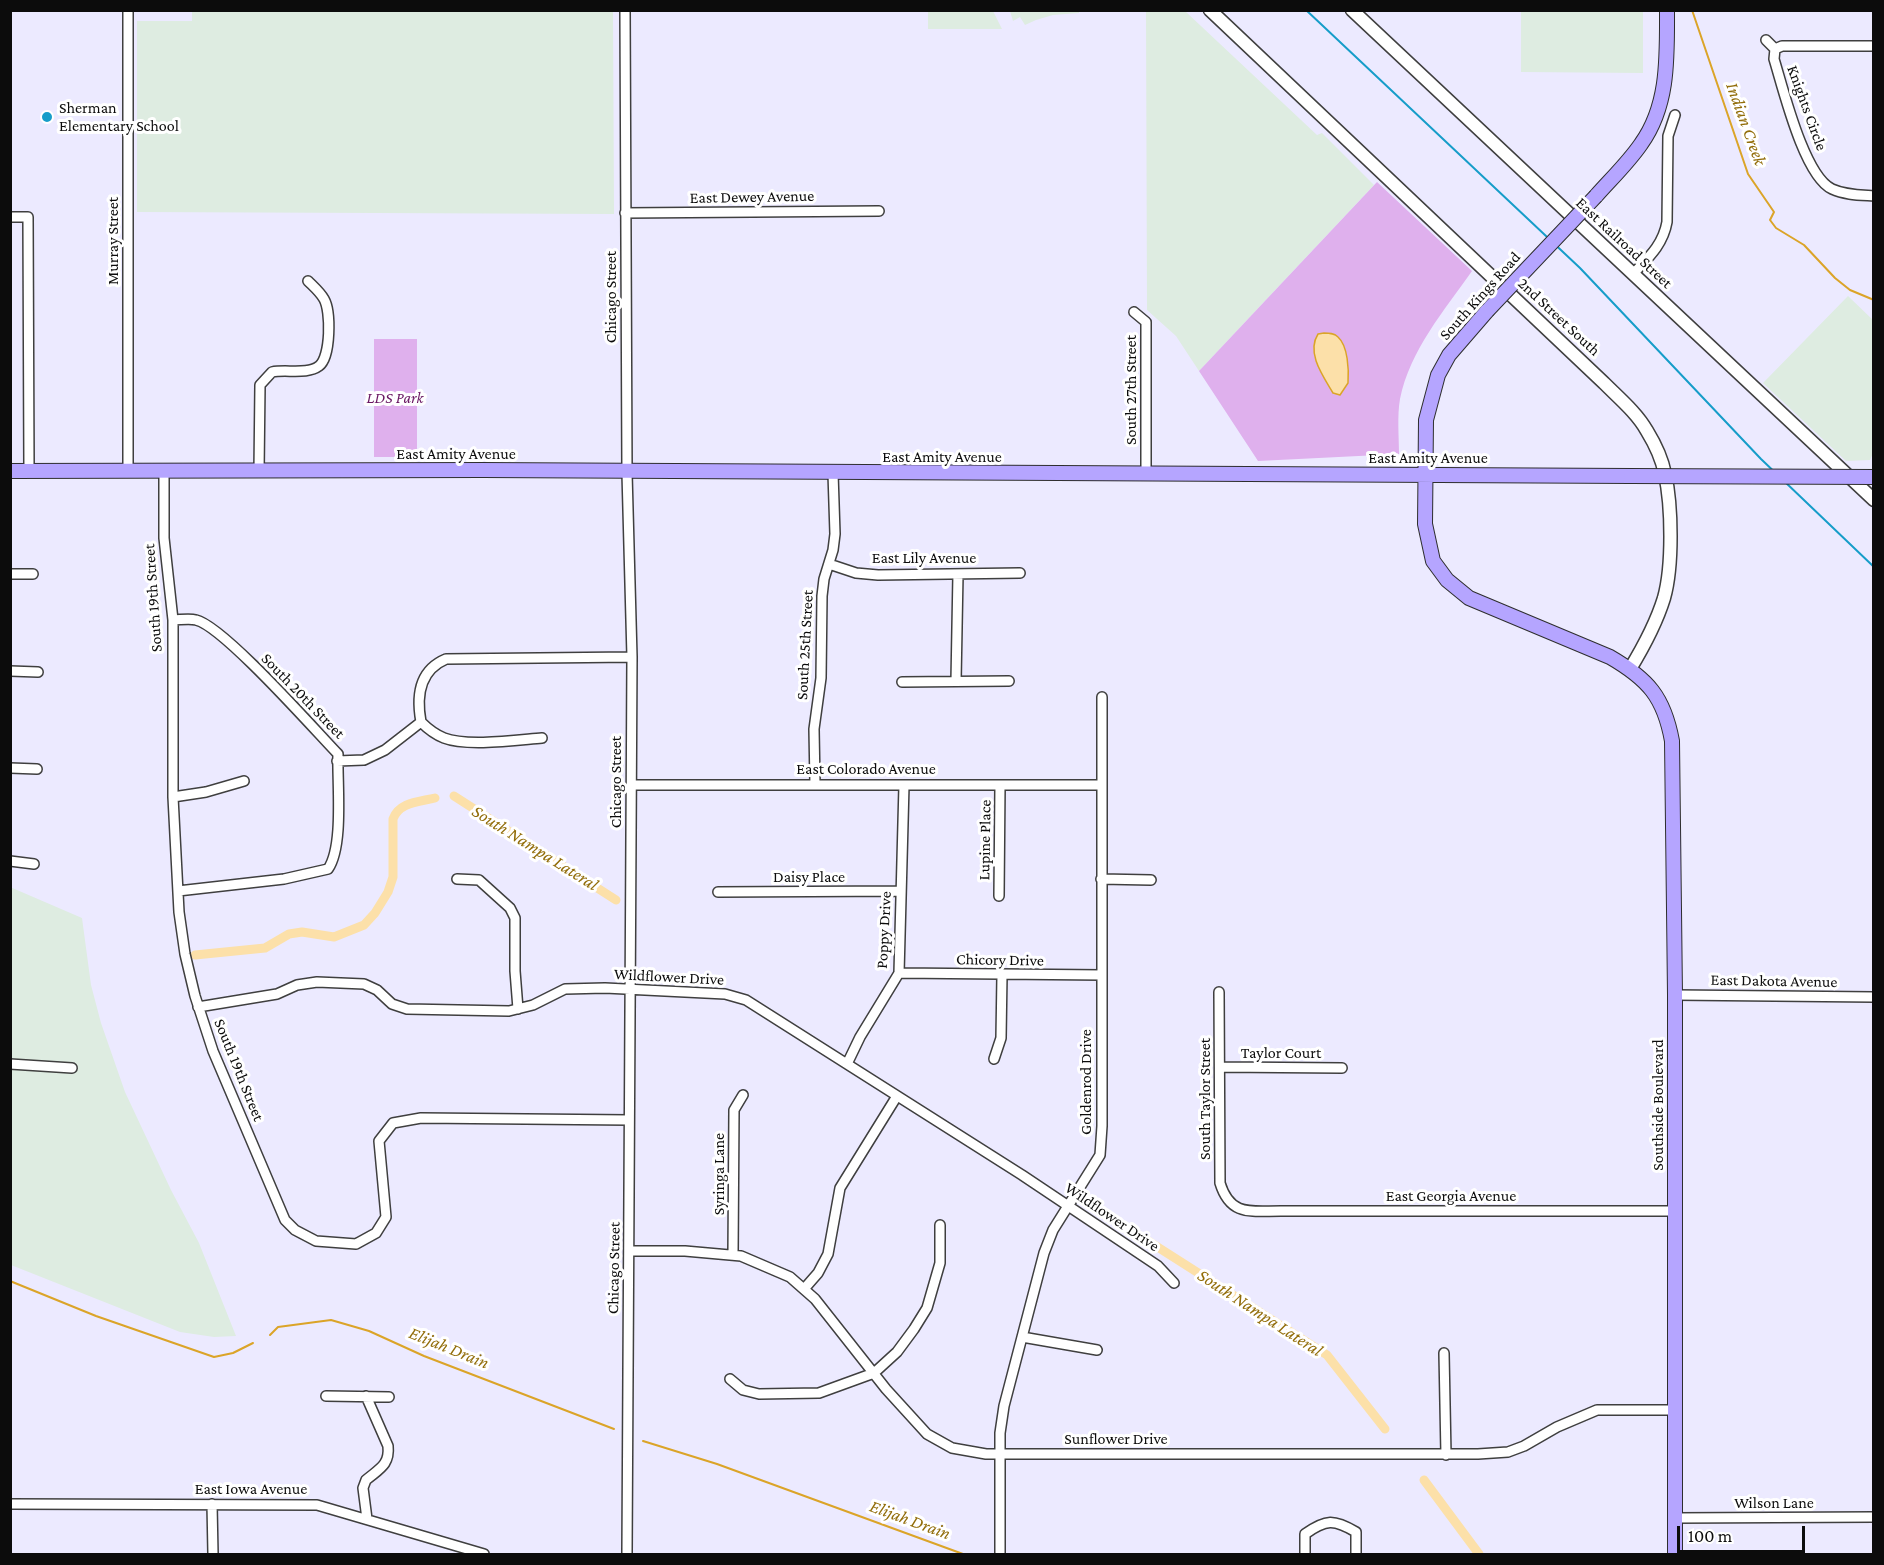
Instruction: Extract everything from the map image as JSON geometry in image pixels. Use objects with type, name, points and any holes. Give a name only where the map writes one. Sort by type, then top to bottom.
[{"type":"main road","name":"South Kings Road","points":[[1630,669],[1610,657],[1469,598],[1447,580],[1433,561],[1425,524],[1426,420],[1438,375],[1449,355],[1487,311],[1628,162],[1643,142],[1662,99],[1666,76],[1666,10]]},
{"type":"main road","name":"East Amity Avenue","points":[[10,471],[1874,477]]},
{"type":"main road","name":"Southside Boulevard","points":[[1630,669],[1647,683],[1659,702],[1667,718],[1671,741],[1676,1554]]},
{"type":"street","name":"Murray Street","points":[[128,10],[128,471]]},
{"type":"street","name":"Chicago Street","points":[[625,10],[627,472],[632,657],[627,1554]]},
{"type":"street","name":"2nd Street South","points":[[1210,10],[1604,383],[1646,429],[1658,451],[1669,494],[1669,568],[1665,596],[1657,618],[1630,669]]},
{"type":"street","name":"East Railroad Street","points":[[1352,10],[1874,500]]},
{"type":"street","points":[[1766,40],[1776,49]]},
{"type":"street","name":"Knights Circle","points":[[1874,46],[1792,46],[1776,49],[1774,59],[1803,148],[1821,181],[1831,189],[1849,195],[1874,196]]},
{"type":"street","points":[[1633,274],[1659,246],[1665,235],[1668,136],[1675,115]]},
{"type":"street","name":"East Dewey Avenue","points":[[625,213],[879,211]]},
{"type":"street","points":[[10,217],[28,217],[29,471]]},
{"type":"street","points":[[259,471],[261,385],[272,372],[318,367],[326,357],[327,307],[323,297],[308,281]]},
{"type":"street","name":"South 27th Street","points":[[1134,312],[1146,322],[1146,473]]},
{"type":"street","name":"South 19th Street","points":[[164,471],[164,538],[172,620],[173,797],[179,912],[185,954],[198,1007],[213,1051],[285,1220],[295,1230],[316,1241],[356,1244],[376,1233],[386,1217],[379,1141],[393,1124],[421,1118],[630,1120]]},
{"type":"street","name":"South 25th Street","points":[[815,784],[814,729],[821,678],[822,596],[835,534],[833,473]]},
{"type":"street","name":"East Lily Avenue","points":[[829,564],[856,573],[878,575],[1020,573]]},
{"type":"street","points":[[10,574],[33,574]]},
{"type":"street","points":[[956,681],[958,574]]},
{"type":"street","name":"South 20th Street","points":[[172,620],[195,619],[212,627],[338,754],[338,836],[334,861],[328,869],[284,879],[178,891]]},
{"type":"street","points":[[543,738],[476,742],[446,739],[432,732],[421,722],[418,706],[419,688],[425,675],[436,663],[447,659],[632,657]]},
{"type":"street","points":[[10,671],[38,672]]},
{"type":"street","points":[[902,682],[1009,681]]},
{"type":"street","name":"Goldenrod Drive","points":[[1000,1554],[1000,1433],[1004,1406],[1044,1253],[1053,1230],[1100,1155],[1102,1126],[1102,697]]},
{"type":"street","points":[[338,761],[364,760],[385,750],[421,722]]},
{"type":"street","points":[[10,768],[37,769]]},
{"type":"street","points":[[173,797],[206,792],[244,781]]},
{"type":"street","name":"Poppy Drive","points":[[847,1064],[860,1037],[899,973],[904,784]]},
{"type":"street","name":"Lupine Place","points":[[999,896],[1000,784]]},
{"type":"street","name":"East Colorado Avenue","points":[[631,785],[1101,784]]},
{"type":"street","points":[[10,861],[34,864]]},
{"type":"street","points":[[457,879],[479,880],[510,908],[515,918],[514,971],[518,1008]]},
{"type":"street","points":[[1101,879],[1151,880]]},
{"type":"street","name":"Daisy Place","points":[[718,892],[901,891]]},
{"type":"street","name":"Chicory Drive","points":[[899,973],[1102,975]]},
{"type":"street","points":[[994,1059],[1000,1038],[1002,975]]},
{"type":"street","name":"Wildflower Drive","points":[[198,1007],[277,994],[297,985],[317,982],[364,984],[377,990],[392,1004],[407,1009],[478,1011],[518,1008],[533,1005],[565,989],[725,994],[746,1000],[897,1096],[1158,1266],[1174,1283]]},
{"type":"street","name":"South Taylor Street","points":[[1220,992],[1220,1183],[1229,1203]]},
{"type":"street","name":"East Dakota Avenue","points":[[1674,995],[1874,997]]},
{"type":"street","points":[[10,1064],[72,1068]]},
{"type":"street","name":"Taylor Court","points":[[1220,1067],[1342,1068]]},
{"type":"street","name":"Syringa Lane","points":[[733,1255],[734,1110],[743,1095]]},
{"type":"street","points":[[804,1289],[818,1273],[828,1254],[840,1188],[897,1096]]},
{"type":"street","name":"East Georgia Avenue","points":[[1229,1203],[1242,1210],[1286,1211],[1674,1211]]},
{"type":"street","points":[[730,1379],[743,1390],[759,1394],[819,1394],[874,1373],[897,1352],[927,1308],[940,1263],[940,1225]]},
{"type":"street","name":"Sunflower Drive","points":[[629,1251],[685,1251],[733,1255],[765,1265],[790,1277],[815,1299],[874,1373],[927,1434],[952,1448],[986,1454],[1446,1455],[1508,1452],[1524,1446],[1557,1427],[1598,1410],[1674,1410]]},
{"type":"street","points":[[1022,1337],[1097,1350]]},
{"type":"street","points":[[1444,1353],[1446,1455]]},
{"type":"street","points":[[326,1396],[389,1396]]},
{"type":"street","points":[[366,1396],[388,1446],[389,1454],[383,1469],[366,1480],[363,1488],[367,1519]]},
{"type":"street","name":"East Iowa Avenue","points":[[10,1504],[317,1504],[484,1554]]},
{"type":"street","points":[[212,1504],[213,1554]]},
{"type":"street","name":"Wilson Lane","points":[[1676,1518],[1874,1517]]},
{"type":"street","points":[[1305,1554],[1305,1534],[1320,1522],[1340,1522],[1356,1532],[1356,1554]]},
{"type":"shaded area","points":[[192,11],[613,11],[614,214],[137,212],[137,21],[192,21]]},
{"type":"shaded area","points":[[928,11],[993,11],[1002,29],[928,29]]},
{"type":"shaded area","points":[[1010,11],[1079,11],[1079,13],[1053,15],[1025,25],[1020,17],[1013,21]]},
{"type":"shaded area","points":[[1146,11],[1185,11],[1317,135],[1322,133],[1374,185],[1199,371],[1176,336],[1147,310]]},
{"type":"shaded area","points":[[1521,11],[1643,11],[1643,73],[1521,72]]},
{"type":"shaded area","points":[[1848,296],[1873,320],[1874,451],[1870,460],[1846,461],[1763,383]]},
{"type":"shaded area","points":[[1324,333],[1338,337],[1346,352],[1348,383],[1340,395],[1333,393],[1315,357],[1315,341],[1318,334]]},
{"type":"shaded area","points":[[10,887],[82,918],[91,985],[101,1023],[125,1092],[171,1190],[199,1243],[236,1336],[214,1337],[180,1332],[11,1265]]},
{"type":"green space","points":[[1377,182],[1472,271],[1429,332],[1405,381],[1398,419],[1399,454],[1258,461],[1199,371]]},
{"type":"green space","name":"LDS Park","points":[[374,339],[417,339],[417,457],[374,457]]},
{"type":"waterway","name":"Indian Creek","points":[[1692,10],[1748,174],[1774,212],[1770,220],[1776,228],[1804,245],[1835,278],[1850,290],[1874,300]]},
{"type":"waterway","name":"South Nampa Lateral","points":[[454,796],[616,900]]},
{"type":"waterway","name":"South Nampa Lateral","points":[[195,955],[265,948],[289,934],[302,932],[334,937],[364,925],[375,913],[388,892],[393,877],[393,819],[396,813],[410,804],[435,798]]},
{"type":"waterway","name":"South Nampa Lateral","points":[[1145,1239],[1327,1355],[1385,1429]]},
{"type":"waterway","name":"Elijah Drain","points":[[10,1281],[96,1316],[214,1357],[233,1353],[253,1343]]},
{"type":"waterway","name":"Elijah Drain","points":[[270,1335],[278,1327],[331,1320],[369,1331],[424,1356],[614,1429]]},
{"type":"waterway","name":"Elijah Drain","points":[[643,1441],[717,1464],[963,1554]]},
{"type":"waterway","name":"South Nampa Lateral","points":[[1424,1480],[1479,1554]]},
{"type":"railway","points":[[1306,10],[1580,268],[1761,459],[1874,567]]},
{"type":"place","name":"Sherman Elementary School","points":[[47,117]]}]
